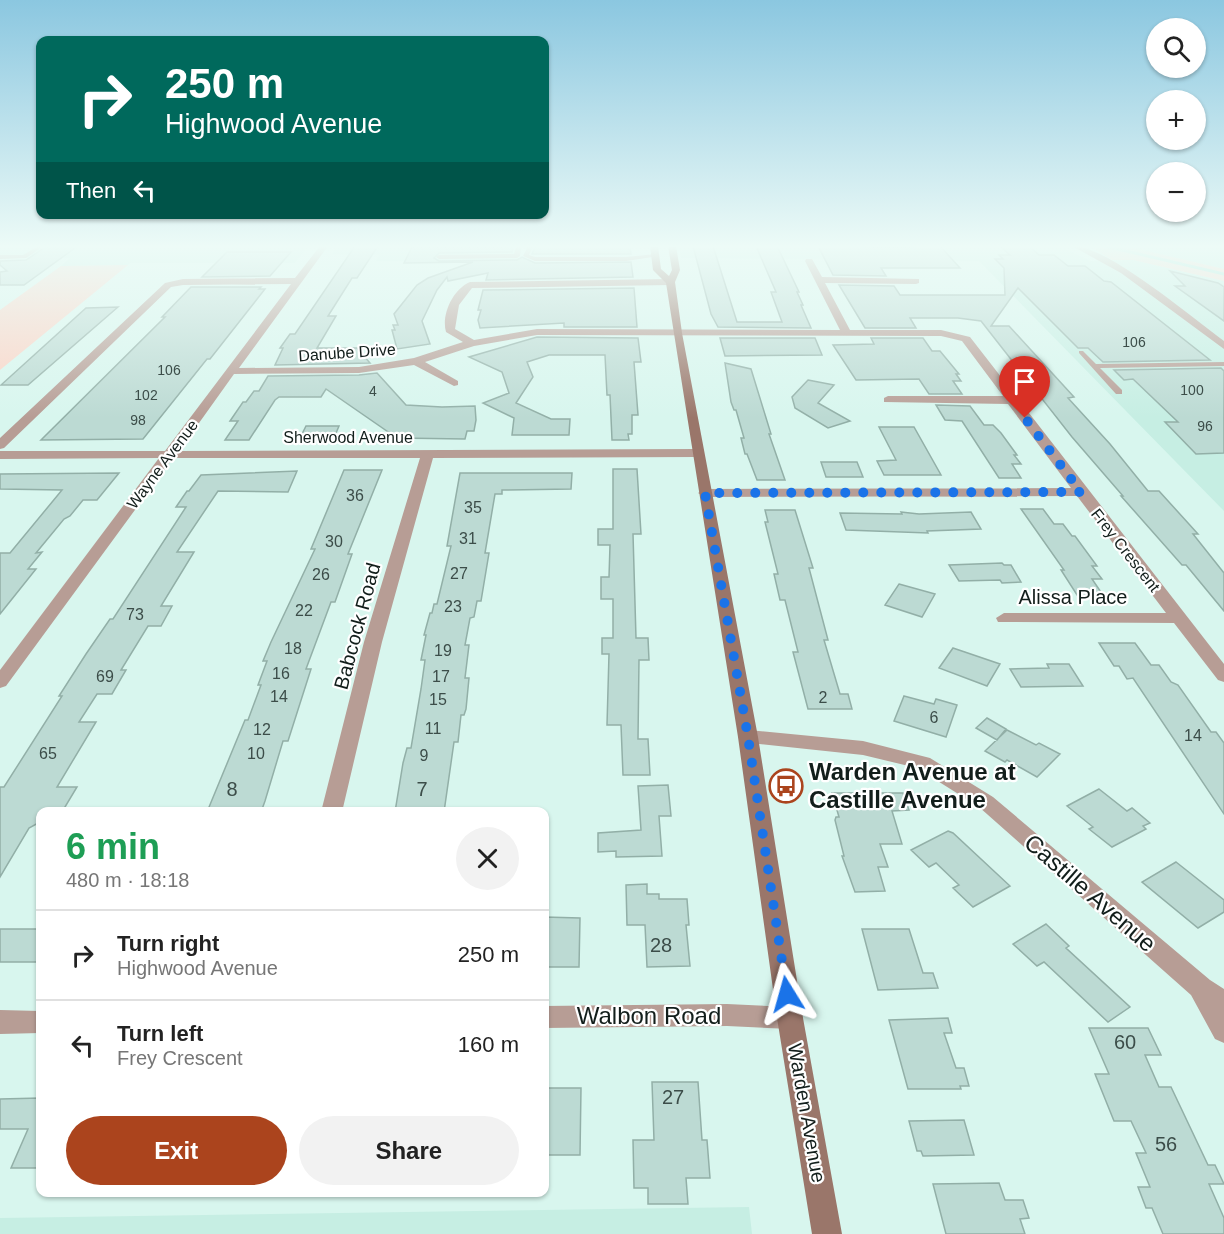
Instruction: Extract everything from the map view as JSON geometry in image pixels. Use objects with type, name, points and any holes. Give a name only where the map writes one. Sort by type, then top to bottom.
[{"type":"main road","name":"Warden Avenue","points":[[673,304],[748,737],[790,1018],[827,1234]]},
{"type":"street","points":[[0,445],[148,304]]},
{"type":"street","name":"Wayne Avenue","points":[[0,682],[280,304]]},
{"type":"street","points":[[456,304],[449,318],[450,330],[472,343]]},
{"type":"street","points":[[832,304],[846,333]]},
{"type":"street","points":[[1168,304],[1224,346]]},
{"type":"street","name":"Danube Drive","points":[[231,371],[359,370],[416,362],[472,343],[537,332],[676,333]]},
{"type":"street","name":"Frey Crescent","points":[[676,333],[941,333],[958,335],[966,339],[1224,676]]},
{"type":"street","points":[[416,362],[454,383]]},
{"type":"street","points":[[888,400],[1011,400]]},
{"type":"street","name":"Sherwood Avenue","points":[[0,455],[697,453]]},
{"type":"street","name":"Babcock Road","points":[[332,807],[373,642],[428,454]]},
{"type":"street","points":[[705,493],[1081,492]]},
{"type":"street","name":"Alissa Place","points":[[1004,618],[1179,618]]},
{"type":"street","name":"Castille Avenue","points":[[748,737],[863,748],[923,763],[986,802],[1201,988],[1224,1002]]},
{"type":"street","points":[[1201,988],[1224,1031]]},
{"type":"street","name":"Walbon Road","points":[[549,1017],[727,1015],[790,1018]]},
{"type":"street","points":[[0,1022],[36,1022]]},
{"type":"lane","points":[[1081,352],[1119,392]]},
{"type":"lane","points":[[1095,366],[1224,364]]},
{"type":"shaded area","points":[[9,304],[81,304],[0,370],[0,310]]},
{"type":"shaded area","points":[[1021,304],[1224,304],[1224,511]]},
{"type":"shaded area","points":[[749,1207],[752,1234],[0,1234],[0,1218]]},
{"type":"building","points":[[175,304],[254,304],[143,439],[41,440],[165,317],[162,317]]},
{"type":"building","points":[[316,304],[336,304],[328,316],[336,316],[317,348],[357,348],[370,363],[275,365],[283,348],[280,348],[290,334],[295,334]]},
{"type":"building","points":[[402,304],[430,304],[422,321],[430,344],[397,349],[392,330],[395,330],[393,325],[398,325],[394,314]]},
{"type":"building","points":[[480,304],[635,304],[637,327],[564,327],[564,323],[480,328],[478,320],[481,310],[478,310]]},
{"type":"building","points":[[708,304],[731,304],[737,322],[782,322],[775,304],[802,304],[811,328],[718,327]]},
{"type":"building","points":[[850,304],[1007,304],[991,326],[1009,326],[1074,397],[1068,398],[1110,444],[1148,491],[1159,491],[1198,534],[1193,534],[1224,573],[1224,611],[1186,565],[1182,565],[1121,496],[1123,496],[1072,437],[981,321],[958,318],[910,318],[916,328],[865,328]]},
{"type":"building","points":[[1034,304],[1138,304],[1210,360],[1103,362],[1088,348],[1078,348]]},
{"type":"building","points":[[1200,304],[1224,304],[1224,321]]},
{"type":"building","points":[[118,307],[28,385],[1,385],[86,308]]},
{"type":"building","points":[[537,337],[638,338],[641,362],[634,362],[638,415],[632,415],[632,434],[628,434],[629,440],[612,440],[605,355],[549,355],[527,362],[533,377],[516,403],[551,419],[570,419],[569,435],[512,435],[514,418],[483,403],[509,393],[502,372],[469,357]]},
{"type":"building","points":[[720,338],[815,338],[822,355],[725,356]]},
{"type":"building","points":[[871,338],[923,338],[932,351],[940,351],[959,374],[956,374],[961,381],[953,381],[962,394],[929,394],[919,379],[856,380],[833,345],[874,344]]},
{"type":"building","points":[[725,363],[751,369],[771,434],[769,434],[785,480],[757,480],[747,454],[745,454],[741,438],[744,438],[736,410],[731,402]]},
{"type":"building","points":[[1221,368],[1224,371],[1224,453],[1196,454],[1165,422],[1178,422],[1133,379],[1124,380],[1114,370]]},
{"type":"building","points":[[377,373],[406,405],[475,406],[474,431],[467,431],[465,439],[397,438],[326,389],[321,397],[279,397],[249,440],[225,440],[238,421],[230,421],[243,402],[246,402],[254,391],[259,391],[268,376]]},
{"type":"building","points":[[808,380],[834,385],[818,403],[850,421],[828,428],[795,408],[792,397]]},
{"type":"building","points":[[936,405],[970,406],[984,425],[993,425],[1017,455],[1014,455],[1021,464],[1012,464],[1021,478],[999,478],[962,421],[945,420]]},
{"type":"building","points":[[306,426],[339,426],[333,440],[299,440]]},
{"type":"building","points":[[879,427],[914,427],[941,475],[884,475],[877,461],[896,460]]},
{"type":"building","points":[[821,462],[857,462],[863,477],[826,477]]},
{"type":"building","points":[[613,469],[637,469],[641,534],[633,534],[636,638],[648,638],[649,660],[639,660],[638,739],[648,739],[650,775],[623,775],[621,725],[607,725],[609,654],[602,654],[602,638],[613,638],[613,599],[601,599],[601,577],[609,577],[610,545],[598,545],[598,529],[613,529]]},
{"type":"building","points":[[344,470],[382,470],[348,554],[352,554],[335,602],[331,602],[306,669],[311,669],[288,741],[283,741],[263,807],[209,807],[245,720],[248,720],[267,661],[263,661],[315,549],[311,549]]},
{"type":"building","points":[[297,471],[288,492],[218,491],[177,552],[194,552],[161,606],[172,606],[161,626],[148,626],[121,670],[126,670],[112,694],[97,694],[79,722],[96,722],[57,787],[77,787],[65,807],[36,807],[36,824],[29,828],[0,877],[0,787],[4,787],[86,654],[110,619],[113,619],[186,507],[176,507],[201,475]]},
{"type":"building","points":[[119,473],[97,500],[83,500],[70,516],[64,519],[36,553],[42,552],[28,569],[36,569],[0,614],[0,553],[10,553],[62,490],[0,489],[0,474]]},
{"type":"building","points":[[460,473],[572,473],[571,489],[502,490],[502,494],[495,494],[485,553],[489,553],[481,601],[477,601],[474,617],[470,618],[465,645],[469,645],[465,678],[469,678],[466,709],[464,715],[461,715],[458,742],[454,742],[445,807],[396,807],[403,763],[407,748],[411,748],[421,689],[425,660],[421,660],[426,635],[424,635],[430,613],[432,613],[434,604],[437,604],[451,546],[447,546]]},
{"type":"building","points":[[1021,509],[1043,509],[1054,524],[1063,524],[1072,536],[1075,536],[1097,566],[1092,566],[1102,579],[1092,579],[1105,598],[1079,598],[1061,570],[1064,570]]},
{"type":"building","points":[[765,510],[795,510],[813,568],[809,568],[828,640],[824,640],[840,694],[848,694],[852,709],[808,709],[793,652],[798,652],[785,600],[780,600],[774,574],[778,574],[765,522],[768,522]]},
{"type":"building","points":[[901,512],[919,514],[971,512],[981,529],[927,531],[928,533],[846,530],[840,513],[902,514]]},
{"type":"building","points":[[1002,563],[1011,565],[1021,582],[959,581],[949,565]]},
{"type":"building","points":[[899,584],[935,594],[922,617],[885,605]]},
{"type":"building","points":[[1099,643],[1135,643],[1151,665],[1159,665],[1171,682],[1178,685],[1211,732],[1216,732],[1224,743],[1224,814],[1133,678],[1127,679],[1119,666],[1114,666]]},
{"type":"building","points":[[953,648],[1000,664],[987,686],[939,668]]},
{"type":"building","points":[[1047,664],[1069,664],[1083,686],[1021,687],[1010,669],[1049,668]]},
{"type":"building","points":[[904,696],[934,704],[936,699],[957,705],[946,737],[894,721]]},
{"type":"building","points":[[987,718],[1006,729],[997,740],[976,728]]},
{"type":"building","points":[[1007,730],[1060,754],[1037,777],[985,751]]},
{"type":"building","points":[[668,785],[671,816],[659,816],[662,856],[616,857],[616,851],[598,852],[598,833],[641,830],[638,786]]},
{"type":"building","points":[[1099,789],[1127,811],[1132,808],[1150,823],[1143,826],[1146,829],[1112,847],[1089,829],[1093,827],[1067,806]]},
{"type":"building","points":[[832,793],[903,793],[909,810],[892,811],[902,844],[880,844],[888,867],[878,867],[885,891],[855,892],[842,856],[844,856],[835,820],[839,817]]},
{"type":"building","points":[[948,831],[953,833],[1010,886],[973,907],[953,888],[959,885],[936,863],[929,867],[911,850]]},
{"type":"building","points":[[1176,862],[1224,900],[1224,912],[1198,928],[1142,882]]},
{"type":"building","points":[[647,884],[647,894],[659,894],[659,899],[687,899],[689,925],[686,925],[690,966],[647,967],[645,925],[627,925],[626,885]]},
{"type":"building","points":[[549,917],[580,918],[579,967],[549,967]]},
{"type":"building","points":[[1046,924],[1069,946],[1066,948],[1130,1007],[1108,1022],[1044,962],[1037,966],[1013,944]]},
{"type":"building","points":[[0,929],[36,929],[36,962],[0,962]]},
{"type":"building","points":[[862,929],[909,929],[923,973],[933,973],[938,988],[878,990]]},
{"type":"building","points":[[948,1018],[952,1033],[944,1033],[956,1068],[964,1068],[969,1086],[960,1086],[961,1089],[908,1089],[889,1020]]},
{"type":"building","points":[[1089,1028],[1148,1028],[1161,1055],[1145,1055],[1159,1087],[1171,1087],[1208,1165],[1215,1165],[1224,1184],[1209,1184],[1224,1218],[1224,1234],[1163,1234],[1152,1208],[1146,1208],[1138,1187],[1150,1187],[1136,1153],[1146,1153],[1131,1121],[1114,1121],[1095,1074],[1109,1074]]},
{"type":"building","points":[[652,1082],[698,1082],[702,1140],[707,1140],[710,1178],[686,1178],[688,1204],[648,1204],[648,1188],[634,1188],[633,1140],[654,1140]]},
{"type":"building","points":[[549,1088],[581,1088],[580,1155],[549,1155]]},
{"type":"building","points":[[36,1098],[36,1168],[11,1168],[28,1129],[0,1129],[0,1099]]},
{"type":"building","points":[[964,1120],[974,1155],[923,1156],[921,1151],[917,1151],[909,1121]]},
{"type":"building","points":[[999,1183],[1005,1200],[1023,1200],[1029,1218],[1020,1219],[1025,1234],[946,1234],[933,1184]]},
{"type":"place","name":"Warden Avenue at Castille Avenue","points":[[786,786]]},
{"type":"route","points":[[787,994],[748,737],[705,493],[1081,492],[1025,418]]}]
